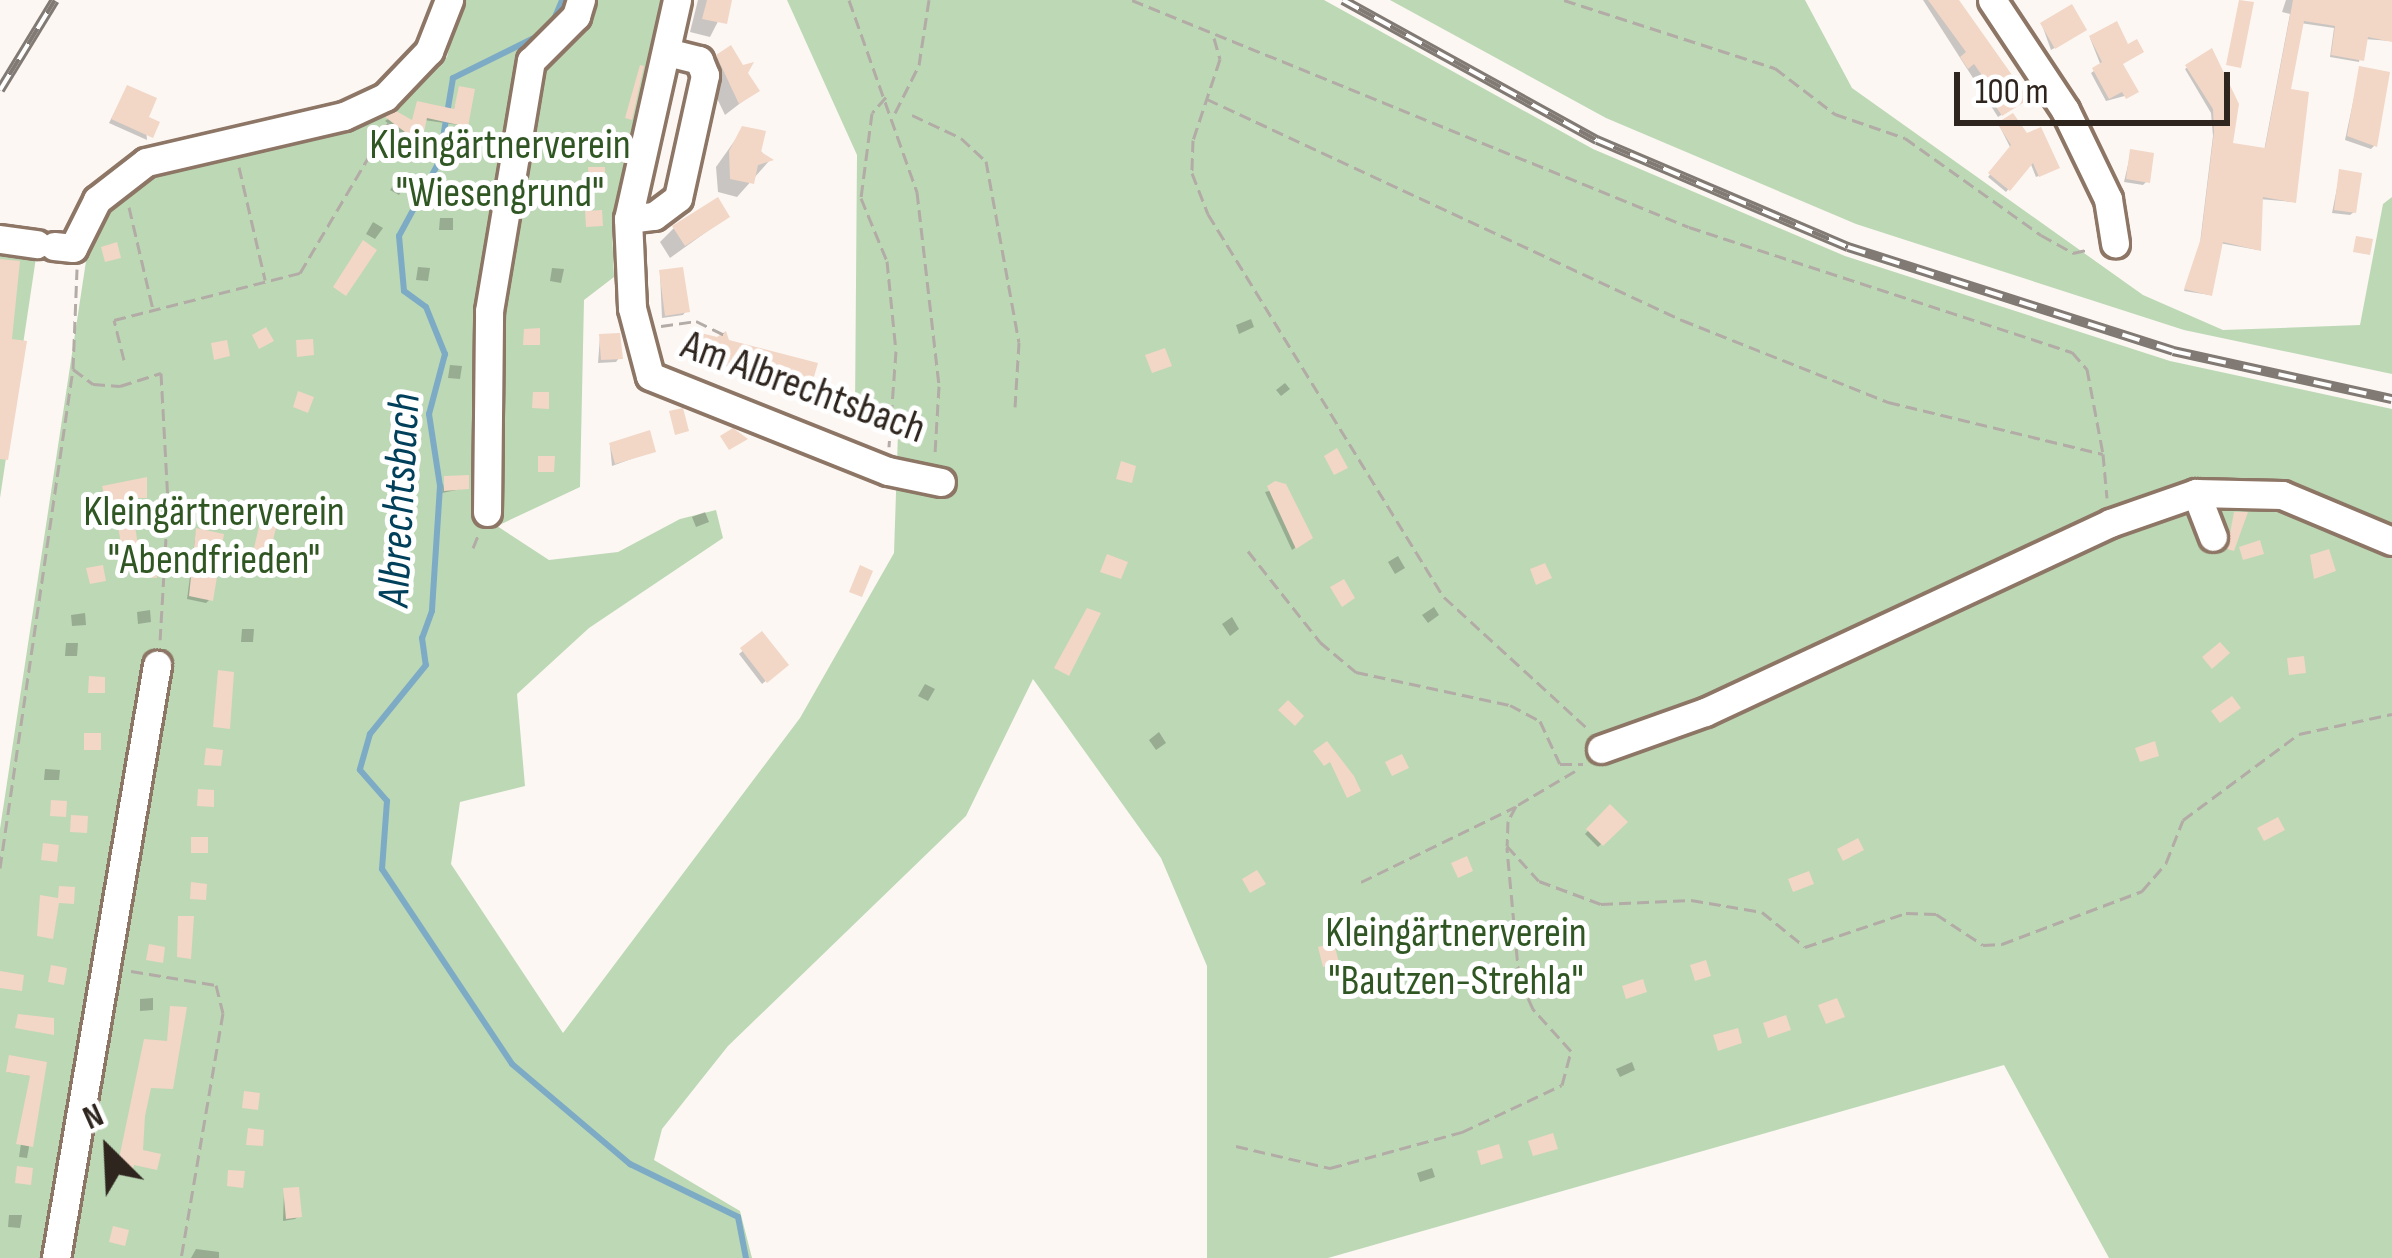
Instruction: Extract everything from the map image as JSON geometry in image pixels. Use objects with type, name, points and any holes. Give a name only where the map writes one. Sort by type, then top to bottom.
[{"type":"street","points":[[0,239],[55,246],[122,176],[146,162],[344,116],[414,71],[443,27],[449,0]]},
{"type":"street","points":[[488,512],[489,311],[531,61],[576,16],[581,0]]},
{"type":"street","name":"Am Albrechtsbach","points":[[677,0],[628,219],[636,329],[650,376],[662,386],[888,471],[938,481]]},
{"type":"street","points":[[1993,0],[2065,110],[2108,199],[2115,243]]},
{"type":"street","points":[[628,219],[654,216],[678,198],[705,75],[699,60],[667,52]]},
{"type":"street","points":[[1600,749],[1706,712],[2110,524],[2196,493],[2282,495],[2392,541]]},
{"type":"street","points":[[2196,493],[2213,537]]},
{"type":"street","points":[[56,1258],[157,665]]},
{"type":"path","points":[[849,0],[888,96],[932,290],[939,386],[938,481]]},
{"type":"path","points":[[893,114],[919,65],[929,0]]},
{"type":"path","points":[[1132,0],[1214,38],[1689,227],[2072,352],[2087,369],[2104,454],[2110,524]]},
{"type":"path","points":[[1564,0],[1775,68],[1835,113],[1905,138],[2073,253],[2115,243]]},
{"type":"path","points":[[1214,38],[1220,58],[1192,173],[1239,271],[1444,597],[1598,739],[1600,749],[1576,770],[1516,806],[1360,881]]},
{"type":"path","points":[[124,360],[114,320],[300,273],[414,71]]},
{"type":"path","points":[[888,96],[872,113],[861,198],[887,260],[896,351],[888,471]]},
{"type":"path","points":[[1207,99],[1682,320],[1868,394],[2104,454]]},
{"type":"path","points":[[911,115],[961,138],[986,161],[1012,284],[1015,407]]},
{"type":"path","points":[[232,139],[266,282]]},
{"type":"path","points":[[122,176],[153,310]]},
{"type":"path","points":[[0,868],[73,369],[55,246]]},
{"type":"path","points":[[636,329],[696,321],[725,335]]},
{"type":"path","points":[[73,369],[93,384],[120,386],[160,373],[168,503],[157,665]]},
{"type":"path","points":[[1248,551],[1320,642],[1356,672],[1510,705],[1540,721],[1560,764],[1576,770]]},
{"type":"path","points":[[1507,846],[1539,881],[1601,904],[1691,900],[1762,912],[1804,947],[1906,914],[1936,914],[1983,945],[2002,944],[2142,891],[2165,862],[2183,820],[2299,734],[2392,714]]},
{"type":"path","points":[[1236,1146],[1330,1168],[1462,1132],[1562,1084],[1571,1051],[1533,1009],[1520,978],[1507,846],[1516,806]]},
{"type":"path","points":[[105,966],[216,985],[224,1013],[182,1258]]},
{"type":"green space","points":[[460,0],[667,0],[612,228],[614,277],[584,300],[580,487],[497,526],[549,560],[618,552],[680,519],[716,510],[723,538],[589,628],[517,694],[525,786],[460,802],[451,864],[563,1033],[800,718],[894,553],[898,433],[855,410],[857,155],[787,0],[1324,0],[1593,149],[1845,256],[2170,361],[2392,409],[2392,1258],[2109,1258],[2004,1065],[1328,1258],[1207,1258],[1207,966],[1161,858],[1033,679],[966,816],[728,1046],[662,1129],[654,1160],[740,1211],[752,1258],[0,1258],[0,829],[88,248],[100,213],[130,180],[387,101],[447,57]]},
{"type":"green space","points":[[1390,0],[1805,0],[1852,88],[2143,295],[2223,330],[2360,325],[2383,204],[2392,197],[2392,374],[2184,330],[1856,224],[1606,118]]},
{"type":"green space","points":[[0,247],[37,251],[0,498]]},
{"type":"building","points":[[707,0],[732,0],[727,24],[702,19]]},
{"type":"building","points":[[1928,0],[1959,0],[2029,99],[2002,116],[1988,94],[1993,91],[1974,64],[1968,69],[1960,57],[1966,52]]},
{"type":"building","points":[[2239,0],[2254,2],[2241,68],[2226,65]]},
{"type":"building","points":[[2293,0],[2392,0],[2392,42],[2368,37],[2364,61],[2331,55],[2335,26],[2304,21],[2291,89],[2309,92],[2296,203],[2263,197],[2261,251],[2223,242],[2212,296],[2184,289],[2201,238],[2214,132],[2213,109],[2185,65],[2212,48],[2239,104],[2233,143],[2265,148]]},
{"type":"building","points":[[2072,4],[2087,30],[2055,49],[2040,23]]},
{"type":"building","points":[[2117,21],[2128,44],[2137,39],[2144,52],[2123,64],[2139,92],[2126,99],[2122,92],[2109,99],[2092,68],[2102,62],[2089,36]]},
{"type":"building","points":[[731,45],[743,65],[754,62],[748,73],[760,91],[739,104],[716,55]]},
{"type":"building","points":[[640,65],[644,66],[632,120],[625,118]]},
{"type":"building","points":[[2359,66],[2390,72],[2377,147],[2347,136]]},
{"type":"building","points":[[127,85],[157,98],[149,117],[160,122],[153,138],[111,119]]},
{"type":"building","points":[[459,86],[475,89],[468,127],[427,118],[420,151],[406,148],[409,135],[385,117],[396,111],[412,120],[417,101],[454,109]]},
{"type":"building","points":[[2013,113],[2027,133],[2041,127],[2060,168],[2039,177],[2033,163],[2010,191],[1988,173],[2011,145],[1997,123]]},
{"type":"building","points":[[742,126],[766,131],[761,152],[774,160],[758,165],[754,184],[730,179],[729,151]]},
{"type":"building","points":[[2130,149],[2154,153],[2150,183],[2126,179]]},
{"type":"building","points":[[588,167],[605,167],[605,183],[589,184]]},
{"type":"building","points":[[2339,169],[2362,173],[2356,213],[2334,210]]},
{"type":"building","points":[[718,197],[730,217],[685,246],[672,226]]},
{"type":"building","points":[[602,210],[603,226],[586,227],[585,211]]},
{"type":"building","points":[[2356,236],[2373,239],[2370,255],[2353,252]]},
{"type":"building","points":[[363,240],[377,250],[346,296],[333,287]]},
{"type":"building","points":[[117,242],[121,258],[105,262],[101,247]]},
{"type":"building","points":[[0,259],[20,261],[12,339],[27,341],[8,460],[0,459]]},
{"type":"building","points":[[683,267],[690,312],[665,316],[659,270]]},
{"type":"building","points":[[266,327],[274,341],[259,349],[252,335]]},
{"type":"building","points":[[540,328],[540,345],[523,345],[524,329]]},
{"type":"building","points":[[726,331],[729,340],[818,363],[811,387],[691,355],[697,332],[717,337]]},
{"type":"building","points":[[620,333],[623,359],[601,360],[599,334]]},
{"type":"building","points":[[313,339],[314,355],[297,357],[296,340]]},
{"type":"building","points":[[227,340],[230,356],[214,360],[211,343]]},
{"type":"building","points":[[1165,348],[1172,366],[1152,373],[1145,355]]},
{"type":"building","points":[[298,391],[314,397],[308,413],[293,407]]},
{"type":"building","points":[[533,392],[549,392],[549,409],[532,408]]},
{"type":"building","points":[[683,408],[689,431],[675,435],[669,411]]},
{"type":"building","points":[[733,428],[748,439],[729,450],[720,436]]},
{"type":"building","points":[[650,430],[656,452],[615,464],[609,443]]},
{"type":"building","points":[[1337,448],[1348,468],[1334,475],[1324,456]]},
{"type":"building","points":[[538,456],[555,456],[554,472],[538,472]]},
{"type":"building","points":[[1121,461],[1136,466],[1132,483],[1116,479]]},
{"type":"building","points":[[469,475],[469,489],[444,491],[444,476]]},
{"type":"building","points":[[147,477],[147,498],[131,498],[139,553],[123,557],[114,501],[106,503],[102,486]]},
{"type":"building","points":[[1275,481],[1286,484],[1313,538],[1296,549],[1267,486]]},
{"type":"building","points":[[264,505],[281,508],[267,564],[251,561]]},
{"type":"building","points":[[2234,512],[2248,512],[2234,551],[2227,549]]},
{"type":"building","points":[[196,528],[224,534],[213,601],[189,596]]},
{"type":"building","points":[[2260,540],[2264,554],[2243,560],[2239,547]]},
{"type":"building","points":[[2329,549],[2336,571],[2314,579],[2310,555]]},
{"type":"building","points":[[1107,554],[1128,562],[1121,579],[1100,572]]},
{"type":"building","points":[[141,561],[158,561],[157,578],[141,577]]},
{"type":"building","points":[[1545,563],[1552,578],[1536,585],[1530,569]]},
{"type":"building","points":[[103,565],[106,581],[90,584],[86,568]]},
{"type":"building","points":[[860,565],[873,571],[862,597],[849,592]]},
{"type":"building","points":[[1344,579],[1355,598],[1342,607],[1330,587]]},
{"type":"building","points":[[1087,608],[1101,613],[1069,676],[1054,668]]},
{"type":"building","points":[[762,631],[789,665],[767,683],[740,648]]},
{"type":"building","points":[[2220,642],[2230,653],[2212,669],[2202,657]]},
{"type":"building","points":[[2304,656],[2306,673],[2289,675],[2287,658]]},
{"type":"building","points":[[218,670],[234,672],[230,729],[213,727]]},
{"type":"building","points":[[89,676],[105,677],[105,693],[88,693]]},
{"type":"building","points":[[2232,696],[2241,708],[2220,723],[2211,711]]},
{"type":"building","points":[[1288,700],[1304,716],[1295,726],[1278,710]]},
{"type":"building","points":[[84,733],[101,733],[101,750],[84,750]]},
{"type":"building","points":[[1327,741],[1361,791],[1347,798],[1330,762],[1324,766],[1313,751]]},
{"type":"building","points":[[2155,741],[2159,756],[2140,762],[2135,748]]},
{"type":"building","points":[[206,748],[223,750],[221,766],[204,765]]},
{"type":"building","points":[[1402,754],[1409,768],[1392,776],[1385,762]]},
{"type":"building","points":[[198,789],[214,790],[214,807],[197,806]]},
{"type":"building","points":[[51,800],[67,801],[66,817],[50,816]]},
{"type":"building","points":[[1610,804],[1628,822],[1603,846],[1586,829]]},
{"type":"building","points":[[71,815],[88,816],[87,833],[70,832]]},
{"type":"building","points":[[2278,817],[2285,830],[2264,841],[2257,828]]},
{"type":"building","points":[[191,837],[208,837],[208,853],[191,853]]},
{"type":"building","points":[[1858,838],[1864,850],[1843,861],[1837,849]]},
{"type":"building","points":[[43,843],[59,845],[57,862],[41,860]]},
{"type":"building","points":[[1467,856],[1473,871],[1458,878],[1451,863]]},
{"type":"building","points":[[1257,870],[1266,884],[1250,893],[1242,879]]},
{"type":"building","points":[[1809,871],[1814,884],[1793,892],[1788,879]]},
{"type":"building","points":[[191,882],[207,884],[206,900],[190,899]]},
{"type":"building","points":[[59,886],[75,887],[74,904],[59,903],[53,939],[37,936],[40,895],[58,898]]},
{"type":"building","points":[[178,916],[194,916],[191,959],[177,957]]},
{"type":"building","points":[[1334,943],[1339,963],[1323,967],[1318,947]]},
{"type":"building","points":[[149,944],[165,947],[163,963],[146,960]]},
{"type":"building","points":[[1706,960],[1711,976],[1695,981],[1690,965]]},
{"type":"building","points":[[51,965],[67,968],[64,985],[48,982]]},
{"type":"building","points":[[0,971],[24,975],[22,991],[0,988]]},
{"type":"building","points":[[1643,979],[1647,992],[1626,999],[1622,986]]},
{"type":"building","points":[[1837,998],[1845,1017],[1826,1024],[1818,1005]]},
{"type":"building","points":[[170,1006],[187,1007],[173,1089],[151,1088],[145,1116],[143,1150],[161,1154],[157,1170],[134,1165],[132,1174],[116,1173],[144,1039],[167,1041]]},
{"type":"building","points":[[18,1014],[54,1018],[54,1035],[15,1028]]},
{"type":"building","points":[[1786,1015],[1791,1030],[1768,1038],[1763,1023]]},
{"type":"building","points":[[1738,1028],[1742,1043],[1718,1051],[1713,1035]]},
{"type":"building","points":[[9,1055],[47,1062],[33,1147],[16,1144],[30,1076],[6,1072]]},
{"type":"building","points":[[244,1091],[260,1093],[258,1110],[242,1108]]},
{"type":"building","points":[[248,1128],[264,1130],[263,1146],[246,1145]]},
{"type":"building","points":[[1553,1133],[1558,1149],[1533,1156],[1528,1141]]},
{"type":"building","points":[[1499,1144],[1503,1158],[1481,1165],[1477,1151]]},
{"type":"building","points":[[17,1166],[33,1168],[31,1185],[15,1183]]},
{"type":"building","points":[[228,1170],[245,1171],[243,1188],[227,1186]]},
{"type":"building","points":[[299,1187],[302,1217],[286,1219],[283,1188]]},
{"type":"building","points":[[113,1226],[129,1230],[125,1246],[109,1242]]},
{"type":"waterway","name":"Albrechtsbach","points":[[552,24],[562,0]]},
{"type":"waterway","name":"Albrechtsbach","points":[[538,36],[453,78],[439,162],[399,236],[404,291],[426,307],[445,354],[429,414],[440,486],[432,611],[422,638],[426,665],[370,734],[360,770],[387,801],[382,869],[512,1064],[630,1164],[738,1217],[746,1258]]},
{"type":"railway","points":[[0,90],[55,0]]},
{"type":"railway","points":[[1343,0],[1597,140],[1848,247],[2173,351],[2392,399]]},
{"type":"park label","name":"Kleingärtnerverein \"Wiesengrund\"","points":[[500,170]]},
{"type":"park label","name":"Kleingärtnerverein \"Abendfrieden\"","points":[[214,537]]},
{"type":"park label","name":"Kleingärtnerverein \"Bautzen-Strehla\"","points":[[1456,958]]}]
